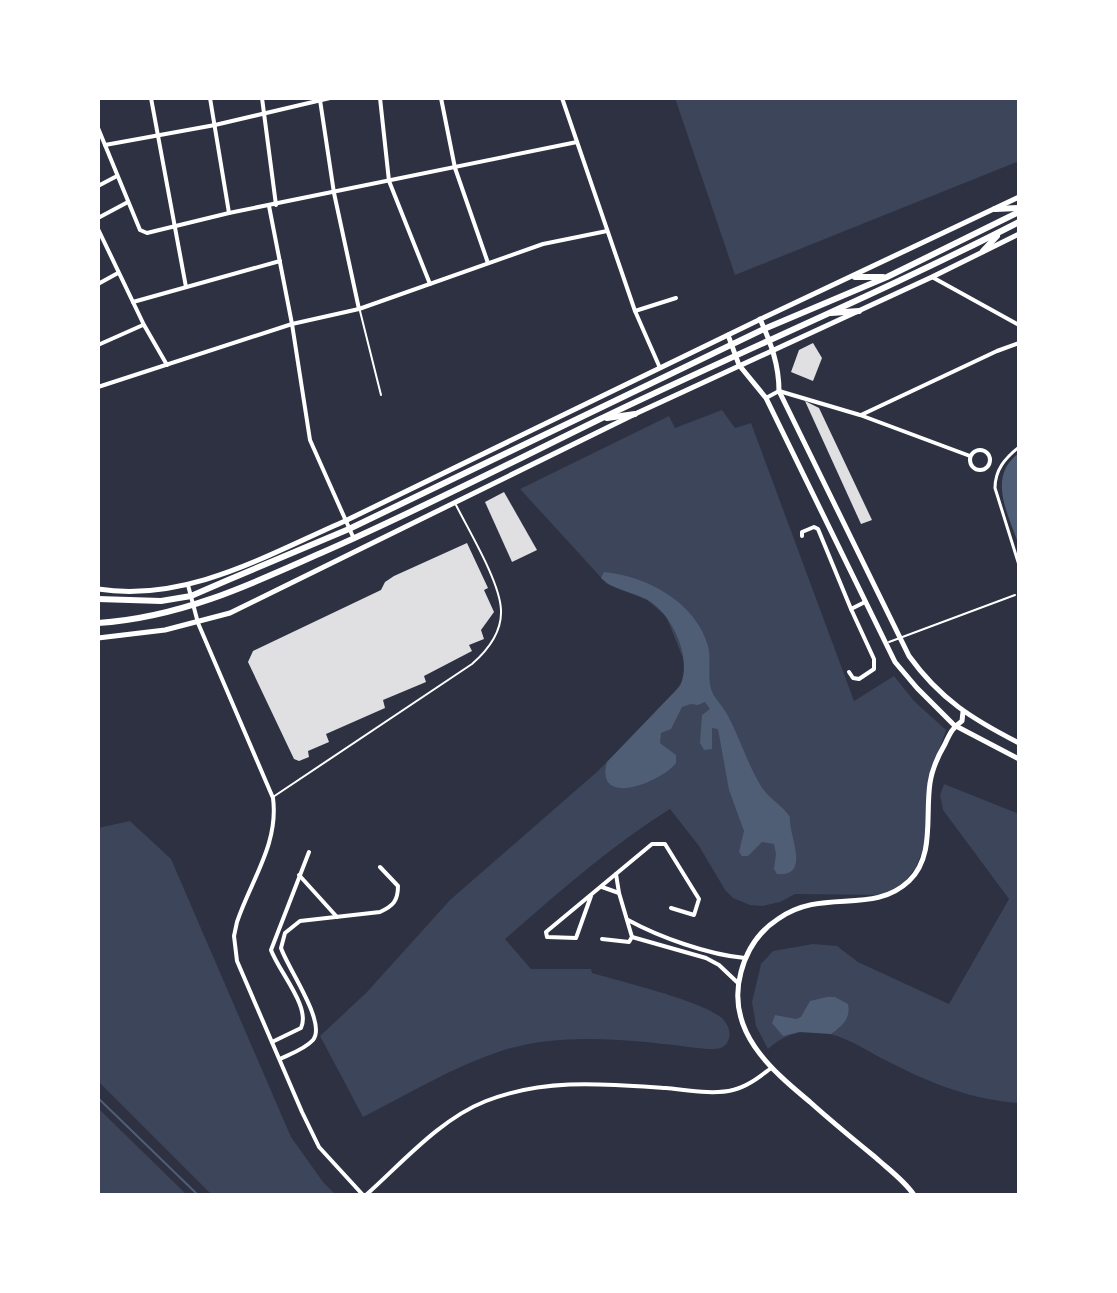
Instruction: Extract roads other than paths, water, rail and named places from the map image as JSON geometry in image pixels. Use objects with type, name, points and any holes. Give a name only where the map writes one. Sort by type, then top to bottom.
[{"type":"highway","points":[[995,209],[1019,210]]},
{"type":"highway","points":[[98,599],[161,601],[191,596],[349,529],[764,329],[887,277],[1019,210]]},
{"type":"highway","points":[[98,623],[129,621],[194,606],[354,539],[735,354],[1019,222]]},
{"type":"highway","points":[[983,251],[1002,231]]},
{"type":"highway","points":[[855,277],[887,277]]},
{"type":"highway","points":[[827,313],[859,311]]},
{"type":"highway","points":[[600,419],[635,414]]},
{"type":"main road","points":[[98,589],[153,591],[188,585],[345,521],[1019,197]]},
{"type":"main road","points":[[98,638],[122,637],[198,623],[230,613],[635,414],[1019,234]]},
{"type":"main road","points":[[760,319],[773,349],[779,391],[899,638],[924,677],[940,694],[963,712],[1019,743]]},
{"type":"main road","points":[[728,335],[739,365],[766,398],[895,662],[954,725],[1019,759]]},
{"type":"main road","points":[[863,599],[875,589]]},
{"type":"main road","points":[[869,610],[882,603]]},
{"type":"main road","points":[[914,1195],[892,1172],[770,1069],[748,1037],[740,1016],[738,983],[745,958],[760,933],[792,910],[820,901],[884,897],[910,880],[926,851],[933,769],[954,725],[954,712],[963,712]]},
{"type":"street","points":[[151,98],[186,287]]},
{"type":"street","points":[[210,98],[229,213]]},
{"type":"street","points":[[262,98],[276,205]]},
{"type":"street","points":[[105,145],[215,125],[330,98]]},
{"type":"street","points":[[380,98],[389,181],[430,284]]},
{"type":"street","points":[[441,98],[455,168],[488,263]]},
{"type":"street","points":[[562,98],[635,311],[660,368]]},
{"type":"street","points":[[320,99],[334,193],[359,309]]},
{"type":"street","points":[[98,128],[140,230],[147,233],[229,213],[577,142]]},
{"type":"street","points":[[98,186],[118,176]]},
{"type":"street","points":[[98,218],[129,202]]},
{"type":"street","points":[[269,206],[310,440],[354,539]]},
{"type":"street","points":[[98,229],[144,325],[167,365]]},
{"type":"street","points":[[98,387],[292,324],[359,309],[543,244],[607,231]]},
{"type":"street","points":[[133,302],[280,261]]},
{"type":"street","points":[[98,284],[118,273]]},
{"type":"street","points":[[932,277],[1019,325]]},
{"type":"street","points":[[635,311],[676,298]]},
{"type":"street","points":[[98,345],[144,325]]},
{"type":"street","points":[[860,415],[1019,343]]},
{"type":"street","points":[[766,398],[779,391],[860,415],[970,456]]},
{"type":"street","points":[[1019,447],[1002,465],[995,480],[1019,565]]},
{"type":"street","points":[[977,450],[985,450],[990,456],[990,464],[984,470],[977,470],[970,464],[970,456],[977,450]]},
{"type":"street","points":[[802,536],[804,530],[818,529],[874,659],[874,669],[859,679],[853,678],[849,672]]},
{"type":"street","points":[[188,585],[198,623],[273,798],[275,815],[272,839],[234,936],[237,961],[319,1147],[365,1195],[445,1124],[484,1102],[531,1087],[595,1083],[721,1092],[744,1086],[770,1069]]},
{"type":"street","points":[[851,609],[863,599]]},
{"type":"street","points":[[591,896],[576,938],[547,937],[546,932],[652,844],[665,844],[699,899],[694,915],[671,908]]},
{"type":"street","points":[[272,1042],[301,1028],[304,1015],[271,950],[309,852]]},
{"type":"street","points":[[280,1059],[311,1043],[316,1035],[317,1020],[285,959],[281,948],[285,933],[300,921],[380,912],[392,907],[398,898],[398,886],[380,867]]},
{"type":"street","points":[[602,939],[629,942],[632,937],[616,874]]},
{"type":"street","points":[[299,875],[337,917]]},
{"type":"street","points":[[602,887],[619,893]]},
{"type":"street","points":[[628,920],[646,930],[745,958]]},
{"type":"street","points":[[278,929],[285,933]]},
{"type":"street","points":[[642,940],[646,930]]},
{"type":"street","points":[[632,937],[706,958],[719,965],[738,983]]},
{"type":"street","points":[[719,965],[723,954]]},
{"type":"street","points":[[275,962],[285,959]]},
{"type":"street","points":[[304,1015],[313,1014]]},
{"type":"lane","points":[[359,309],[381,395]]},
{"type":"lane","points":[[273,798],[472,664],[490,645],[499,626],[500,600],[455,504]]},
{"type":"lane","points":[[885,644],[1015,595]]},
{"type":"waterway","points":[[98,1098],[198,1195]]}]
